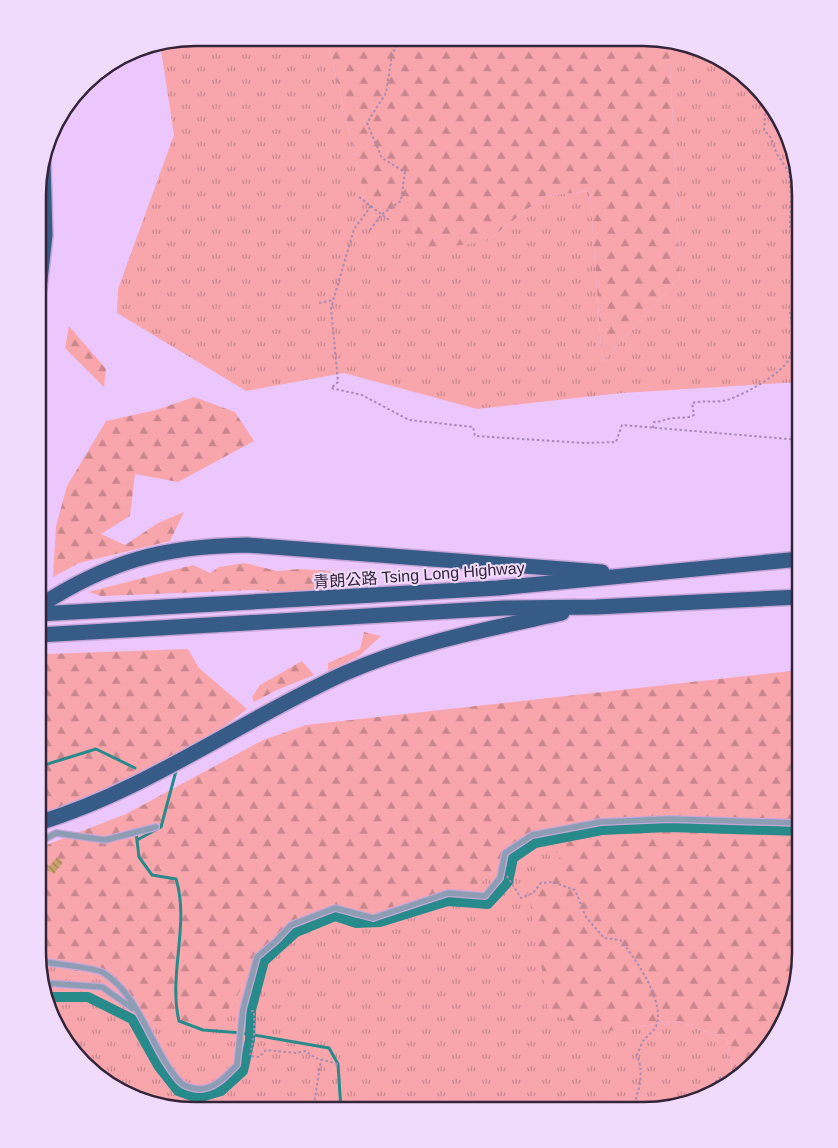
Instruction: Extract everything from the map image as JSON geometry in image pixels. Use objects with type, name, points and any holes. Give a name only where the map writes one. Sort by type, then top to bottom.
[{"type":"highway","points":[[46,602],[62,591],[112,567],[182,549],[247,546],[651,575]]},
{"type":"highway","name":"青朗公路 Tsing Long Highway","points":[[46,614],[498,588],[651,575],[792,560]]},
{"type":"highway","points":[[46,635],[504,608],[596,607],[791,597]]},
{"type":"highway","points":[[46,821],[125,790],[345,673],[448,639],[596,607]]},
{"type":"lane","points":[[47,962],[102,972],[115,982],[138,1012],[166,1062],[183,1084],[198,1089],[218,1084],[237,1066],[243,1009],[257,956],[276,941],[291,925],[335,908],[372,918],[448,893],[485,896],[500,878],[505,853],[532,835],[601,822],[650,820],[791,823]]},
{"type":"lane","points":[[46,839],[56,833],[105,840],[156,827]]},
{"type":"lane","points":[[49,983],[102,987],[138,1012]]},
{"type":"path","points":[[370,230],[382,214],[401,201],[405,172],[382,158],[367,123],[386,93],[392,55],[396,46]]},
{"type":"path","points":[[765,111],[764,130],[771,138],[777,154],[788,172],[791,201],[790,227],[792,230]]},
{"type":"path","points":[[360,197],[389,220]]},
{"type":"path","points":[[371,206],[354,229],[333,300],[338,382],[331,388],[368,398],[409,420],[473,427],[475,436],[616,442],[622,425],[792,439]]},
{"type":"path","points":[[319,303],[333,300]]},
{"type":"path","points":[[792,309],[790,311],[792,329]]},
{"type":"path","points":[[653,428],[654,422],[662,422],[673,418],[688,418],[694,415],[692,403],[728,399],[747,393],[780,370],[789,359],[792,335]]},
{"type":"path","points":[[511,881],[521,898],[533,893],[541,883],[552,882],[575,890],[586,916],[592,924],[604,938],[620,940],[629,950],[644,975],[659,1014],[655,1028],[643,1042],[637,1055],[642,1068],[635,1102]]},
{"type":"path","points":[[254,1011],[254,1035],[250,1056],[259,1056],[266,1050],[296,1053],[306,1051],[315,1058],[338,1064]]},
{"type":"path","points":[[314,1102],[322,1060]]},
{"type":"path","points":[[713,1084],[721,1077],[725,1077]]},
{"type":"green space","points":[[195,46],[329,46],[365,199],[486,242],[544,196],[590,191],[602,362],[680,277],[669,49],[700,58],[717,66],[748,90],[772,121],[784,147],[789,166],[792,195],[792,383],[622,393],[477,409],[344,373],[246,391],[117,313],[118,289],[174,135],[161,50]]},
{"type":"green space","points":[[329,46],[643,46],[669,49],[680,277],[602,362],[590,191],[544,196],[486,242],[428,249],[365,199]]},
{"type":"green space","points":[[69,326],[106,369],[104,387],[65,348]]},
{"type":"green space","points":[[194,397],[235,412],[254,441],[178,482],[135,474],[130,516],[101,534],[125,545],[158,523],[184,512],[170,541],[79,563],[53,577],[56,526],[67,486],[106,421],[156,410]]},
{"type":"green space","points":[[245,563],[277,571],[299,569],[329,571],[380,583],[285,593],[255,590],[101,596],[88,592],[193,565],[210,573],[219,567]]},
{"type":"green space","points":[[364,632],[381,636],[358,657],[328,671],[328,663],[360,649]]},
{"type":"green space","points":[[188,649],[199,668],[247,709],[217,732],[75,806],[46,818],[46,654]]},
{"type":"green space","points":[[302,661],[314,675],[277,690],[254,702],[252,697],[260,685]]},
{"type":"green space","points":[[791,671],[791,962],[789,982],[784,1001],[767,1035],[755,1051],[732,1072],[727,1040],[678,1021],[609,1031],[550,1015],[528,891],[562,855],[533,842],[470,890],[355,915],[322,909],[269,945],[228,1010],[208,1027],[155,1026],[98,975],[47,965],[46,845],[126,814],[263,740],[306,725]]},
{"type":"green space","points":[[533,842],[563,855],[609,1031],[678,1021],[727,1040],[732,1072],[709,1086],[691,1094],[643,1102],[195,1102],[176,1100],[157,1097],[121,1082],[90,1058],[66,1027],[54,1001],[49,982],[47,965],[98,975],[155,1026],[228,1010],[269,945],[322,909],[355,915],[470,890]]},
{"type":"building","points":[[57,857],[63,862],[54,874],[47,869]]},
{"type":"waterway","points":[[46,765],[96,749],[135,768]]},
{"type":"waterway","points":[[137,840],[161,827],[176,771]]},
{"type":"waterway","points":[[53,997],[88,997],[132,1019],[159,1067],[178,1091],[198,1098],[221,1091],[243,1071],[250,1040],[251,1010],[264,961],[296,932],[335,916],[356,923],[380,922],[448,901],[488,904],[508,882],[513,858],[535,843],[602,830],[669,827],[791,831]]},
{"type":"waterway","points":[[136,832],[139,857],[152,875],[176,879],[180,896],[181,914],[176,985],[179,1021],[203,1030],[242,1033],[329,1048],[338,1064],[340,1102]]}]
